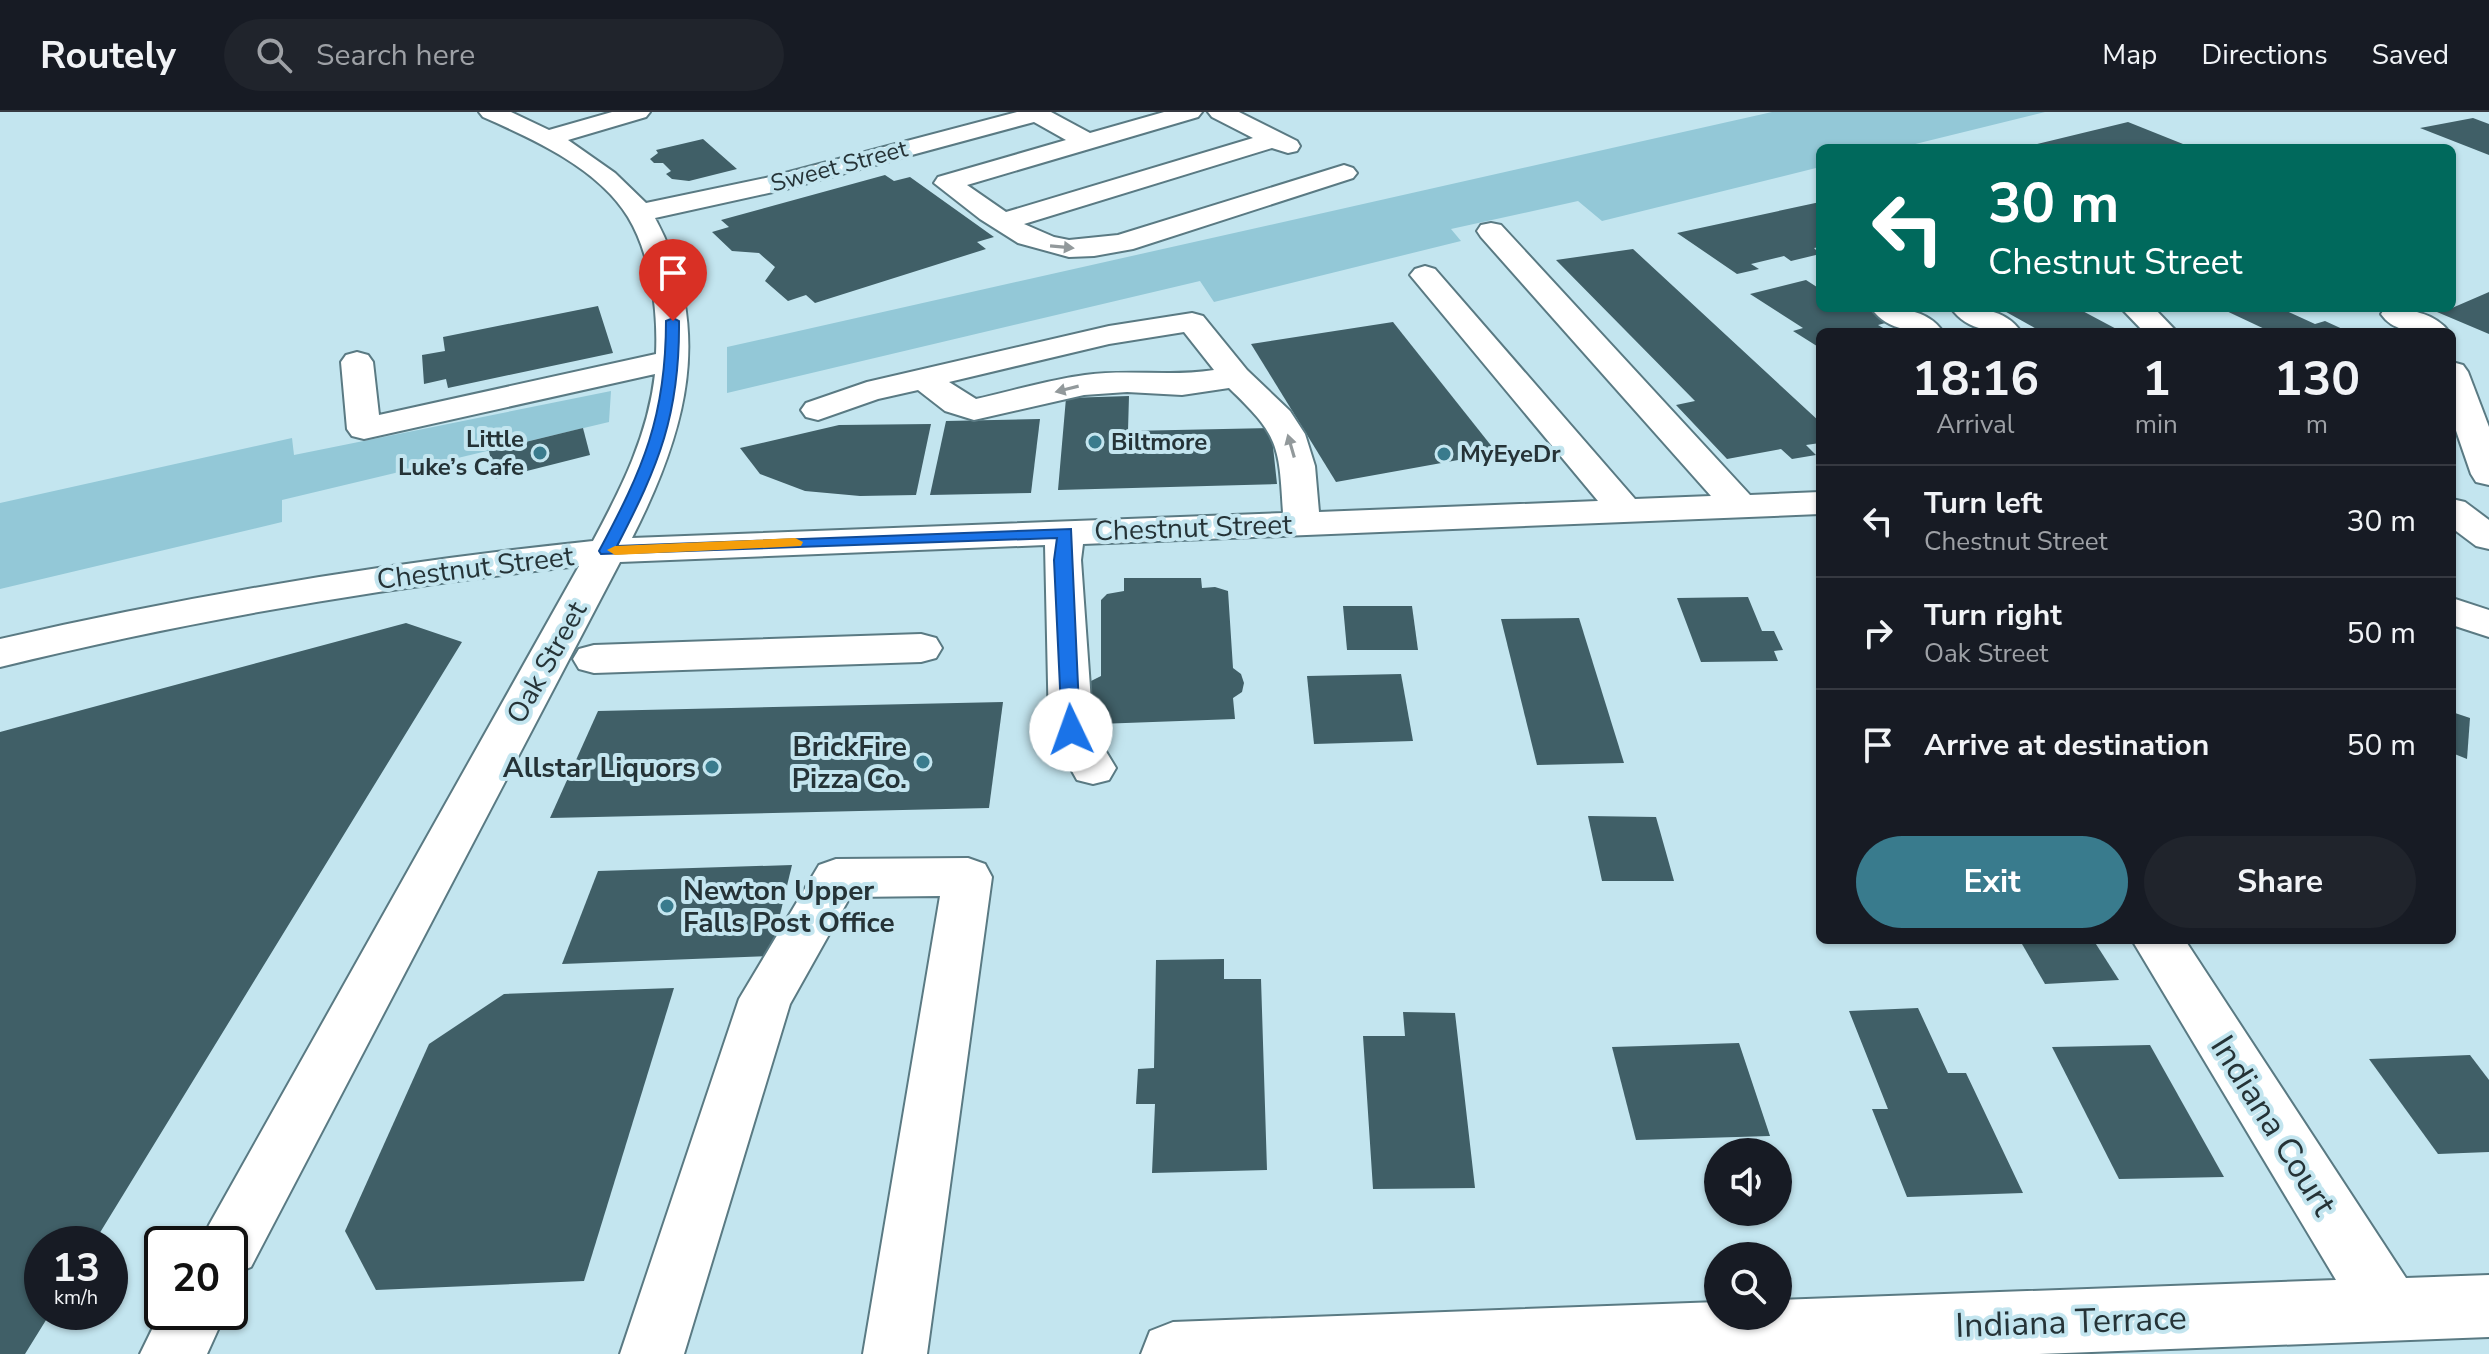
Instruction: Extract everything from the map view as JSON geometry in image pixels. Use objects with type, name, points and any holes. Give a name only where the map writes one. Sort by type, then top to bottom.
[{"type":"street","name":"Oak Street","points":[[241,1226],[607,551],[654,453],[667,410],[673,360],[669,297],[639,213],[607,179],[548,138],[491,112]]},
{"type":"street","points":[[548,138],[638,112]]},
{"type":"street","points":[[1190,112],[947,183],[1031,242],[1106,247],[1344,173],[1220,112]]},
{"type":"street","points":[[1037,114],[1087,142]]},
{"type":"street","name":"Sweet Street","points":[[639,213],[773,184],[1037,114]]},
{"type":"street","points":[[1003,222],[1275,139]]},
{"type":"street","points":[[1491,231],[1739,505]]},
{"type":"street","points":[[1425,275],[1625,510]]},
{"type":"street","points":[[1893,312],[1921,328]]},
{"type":"street","points":[[1973,312],[1999,328]]},
{"type":"street","points":[[2140,312],[2158,328]]},
{"type":"street","points":[[2396,314],[2426,328]]},
{"type":"street","points":[[818,410],[867,392],[1109,335],[1192,322],[1288,435],[1293,451],[1302,523]]},
{"type":"street","points":[[357,362],[364,429],[673,360]]},
{"type":"street","points":[[924,379],[957,404],[974,410],[1084,385],[1127,382],[1182,385],[1236,377]]},
{"type":"street","points":[[2456,383],[2489,474]]},
{"type":"street","points":[[2456,492],[2489,480]]},
{"type":"street","name":"Chestnut Street","points":[[0,653],[211,605],[439,569],[607,551],[1816,503]]},
{"type":"street","points":[[2456,513],[2489,538]]},
{"type":"street","points":[[1065,533],[1062,560],[1071,730],[1093,768]]},
{"type":"street","points":[[2456,612],[2489,624]]},
{"type":"street","points":[[594,659],[921,648]]},
{"type":"street","points":[[652,1354],[765,999],[836,878],[968,877],[895,1354]]},
{"type":"street","name":"Indiana Court","points":[[2160,944],[2390,1310]]},
{"type":"street","name":"Indiana Terrace","points":[[1173,1354],[2489,1306]]},
{"type":"street","points":[[172,1354],[185,1330]]},
{"type":"shaded area","points":[[1772,112],[2045,112],[1915,144],[1816,144],[1816,168],[1602,221],[1578,201],[1451,229],[1461,241],[1214,302],[1200,281],[727,393],[727,347]]},
{"type":"shaded area","points":[[611,391],[609,422],[282,500],[282,522],[0,589],[0,503],[292,438],[294,455]]},
{"type":"building","points":[[2473,118],[2489,124],[2489,155],[2420,128]]},
{"type":"building","points":[[2128,122],[2183,144],[2037,144]]},
{"type":"building","points":[[703,139],[737,169],[689,181],[672,179],[666,174],[671,171],[663,163],[654,163],[650,159],[658,153],[656,150]]},
{"type":"building","points":[[885,175],[894,181],[910,177],[994,237],[977,242],[986,249],[815,303],[806,295],[788,301],[765,281],[775,267],[759,253],[732,251],[712,232],[729,227],[721,220]]},
{"type":"building","points":[[1816,203],[1816,255],[1791,261],[1784,256],[1751,264],[1759,269],[1737,274],[1677,233]]},
{"type":"building","points":[[1633,249],[1816,418],[1816,444],[1806,445],[1816,455],[1792,459],[1781,449],[1727,459],[1676,405],[1695,401],[1556,260]]},
{"type":"building","points":[[1806,280],[1816,286],[1816,312],[1873,312],[1889,322],[1878,325],[1883,328],[1816,328],[1816,345],[1793,331],[1803,328],[1750,294]]},
{"type":"building","points":[[2489,292],[2489,334],[2437,312],[2456,312],[2456,306]]},
{"type":"building","points":[[598,306],[613,353],[448,388],[446,379],[424,384],[422,355],[445,351],[443,337]]},
{"type":"building","points":[[2006,312],[2084,312],[2114,328],[2035,328]]},
{"type":"building","points":[[2228,312],[2289,312],[2315,324],[2325,321],[2340,328],[2262,328]]},
{"type":"building","points":[[1393,322],[1497,453],[1336,482],[1251,344]]},
{"type":"building","points":[[1129,396],[1128,431],[1271,428],[1277,484],[1058,490],[1066,398]]},
{"type":"building","points":[[1040,419],[1031,493],[930,495],[946,421]]},
{"type":"building","points":[[931,424],[916,495],[860,496],[805,491],[760,474],[740,448],[839,425]]},
{"type":"building","name":"Little Luke’s Cafe","points":[[583,428],[590,455],[495,479],[489,451]]},
{"type":"building","points":[[1124,578],[1201,578],[1202,588],[1215,587],[1228,591],[1233,668],[1241,674],[1244,683],[1242,692],[1233,698],[1235,719],[1098,724],[1099,700],[1091,696],[1088,689],[1091,681],[1101,676],[1101,600],[1107,594],[1124,591]]},
{"type":"building","points":[[1748,597],[1762,631],[1774,631],[1783,650],[1774,651],[1778,661],[1701,662],[1677,598]]},
{"type":"building","points":[[1343,606],[1412,606],[1418,650],[1347,650]]},
{"type":"building","points":[[1579,618],[1624,763],[1537,765],[1501,619]]},
{"type":"building","points":[[406,623],[462,642],[104,1226],[24,1226],[24,1330],[40,1330],[25,1354],[0,1354],[0,732]]},
{"type":"building","points":[[1401,674],[1413,741],[1314,744],[1307,676]]},
{"type":"building","points":[[1003,702],[989,808],[550,818],[598,711]]},
{"type":"building","points":[[2456,713],[2470,718],[2467,759],[2456,755]]},
{"type":"building","points":[[1588,816],[1656,817],[1674,881],[1602,881]]},
{"type":"building","points":[[792,865],[770,956],[562,964],[598,871]]},
{"type":"building","points":[[2022,944],[2096,944],[2119,980],[2045,984]]},
{"type":"building","points":[[1224,959],[1224,979],[1261,979],[1267,1170],[1152,1173],[1155,1104],[1136,1104],[1138,1069],[1154,1068],[1156,960]]},
{"type":"building","points":[[674,988],[584,1281],[376,1290],[345,1231],[429,1044],[504,994]]},
{"type":"building","points":[[1918,1008],[1948,1073],[1966,1073],[2023,1193],[1907,1197],[1872,1109],[1888,1109],[1849,1011]]},
{"type":"building","points":[[1403,1012],[1455,1013],[1475,1188],[1373,1189],[1363,1036],[1405,1036]]},
{"type":"building","points":[[1739,1043],[1770,1136],[1636,1140],[1612,1047]]},
{"type":"building","points":[[2150,1045],[2224,1177],[2119,1179],[2052,1047]]},
{"type":"building","points":[[2470,1055],[2489,1080],[2489,1152],[2438,1154],[2369,1059]]},
{"type":"slow traffic","points":[[615,550],[795,542]]},
{"type":"place","name":"Biltmore","points":[[1095,442]]},
{"type":"place","name":"Little Luke’s Cafe","points":[[540,453]]},
{"type":"place","name":"MyEyeDr","points":[[1444,454]]},
{"type":"place","name":"BrickFire Pizza Co.","points":[[923,762]]},
{"type":"place","name":"Allstar Liquors","points":[[712,767]]},
{"type":"place","name":"Newton Upper Falls Post Office","points":[[667,906]]},
{"type":"route","points":[[673,321],[673,366],[664,420],[639,490],[607,551],[1065,533],[1062,560],[1071,730]]}]
